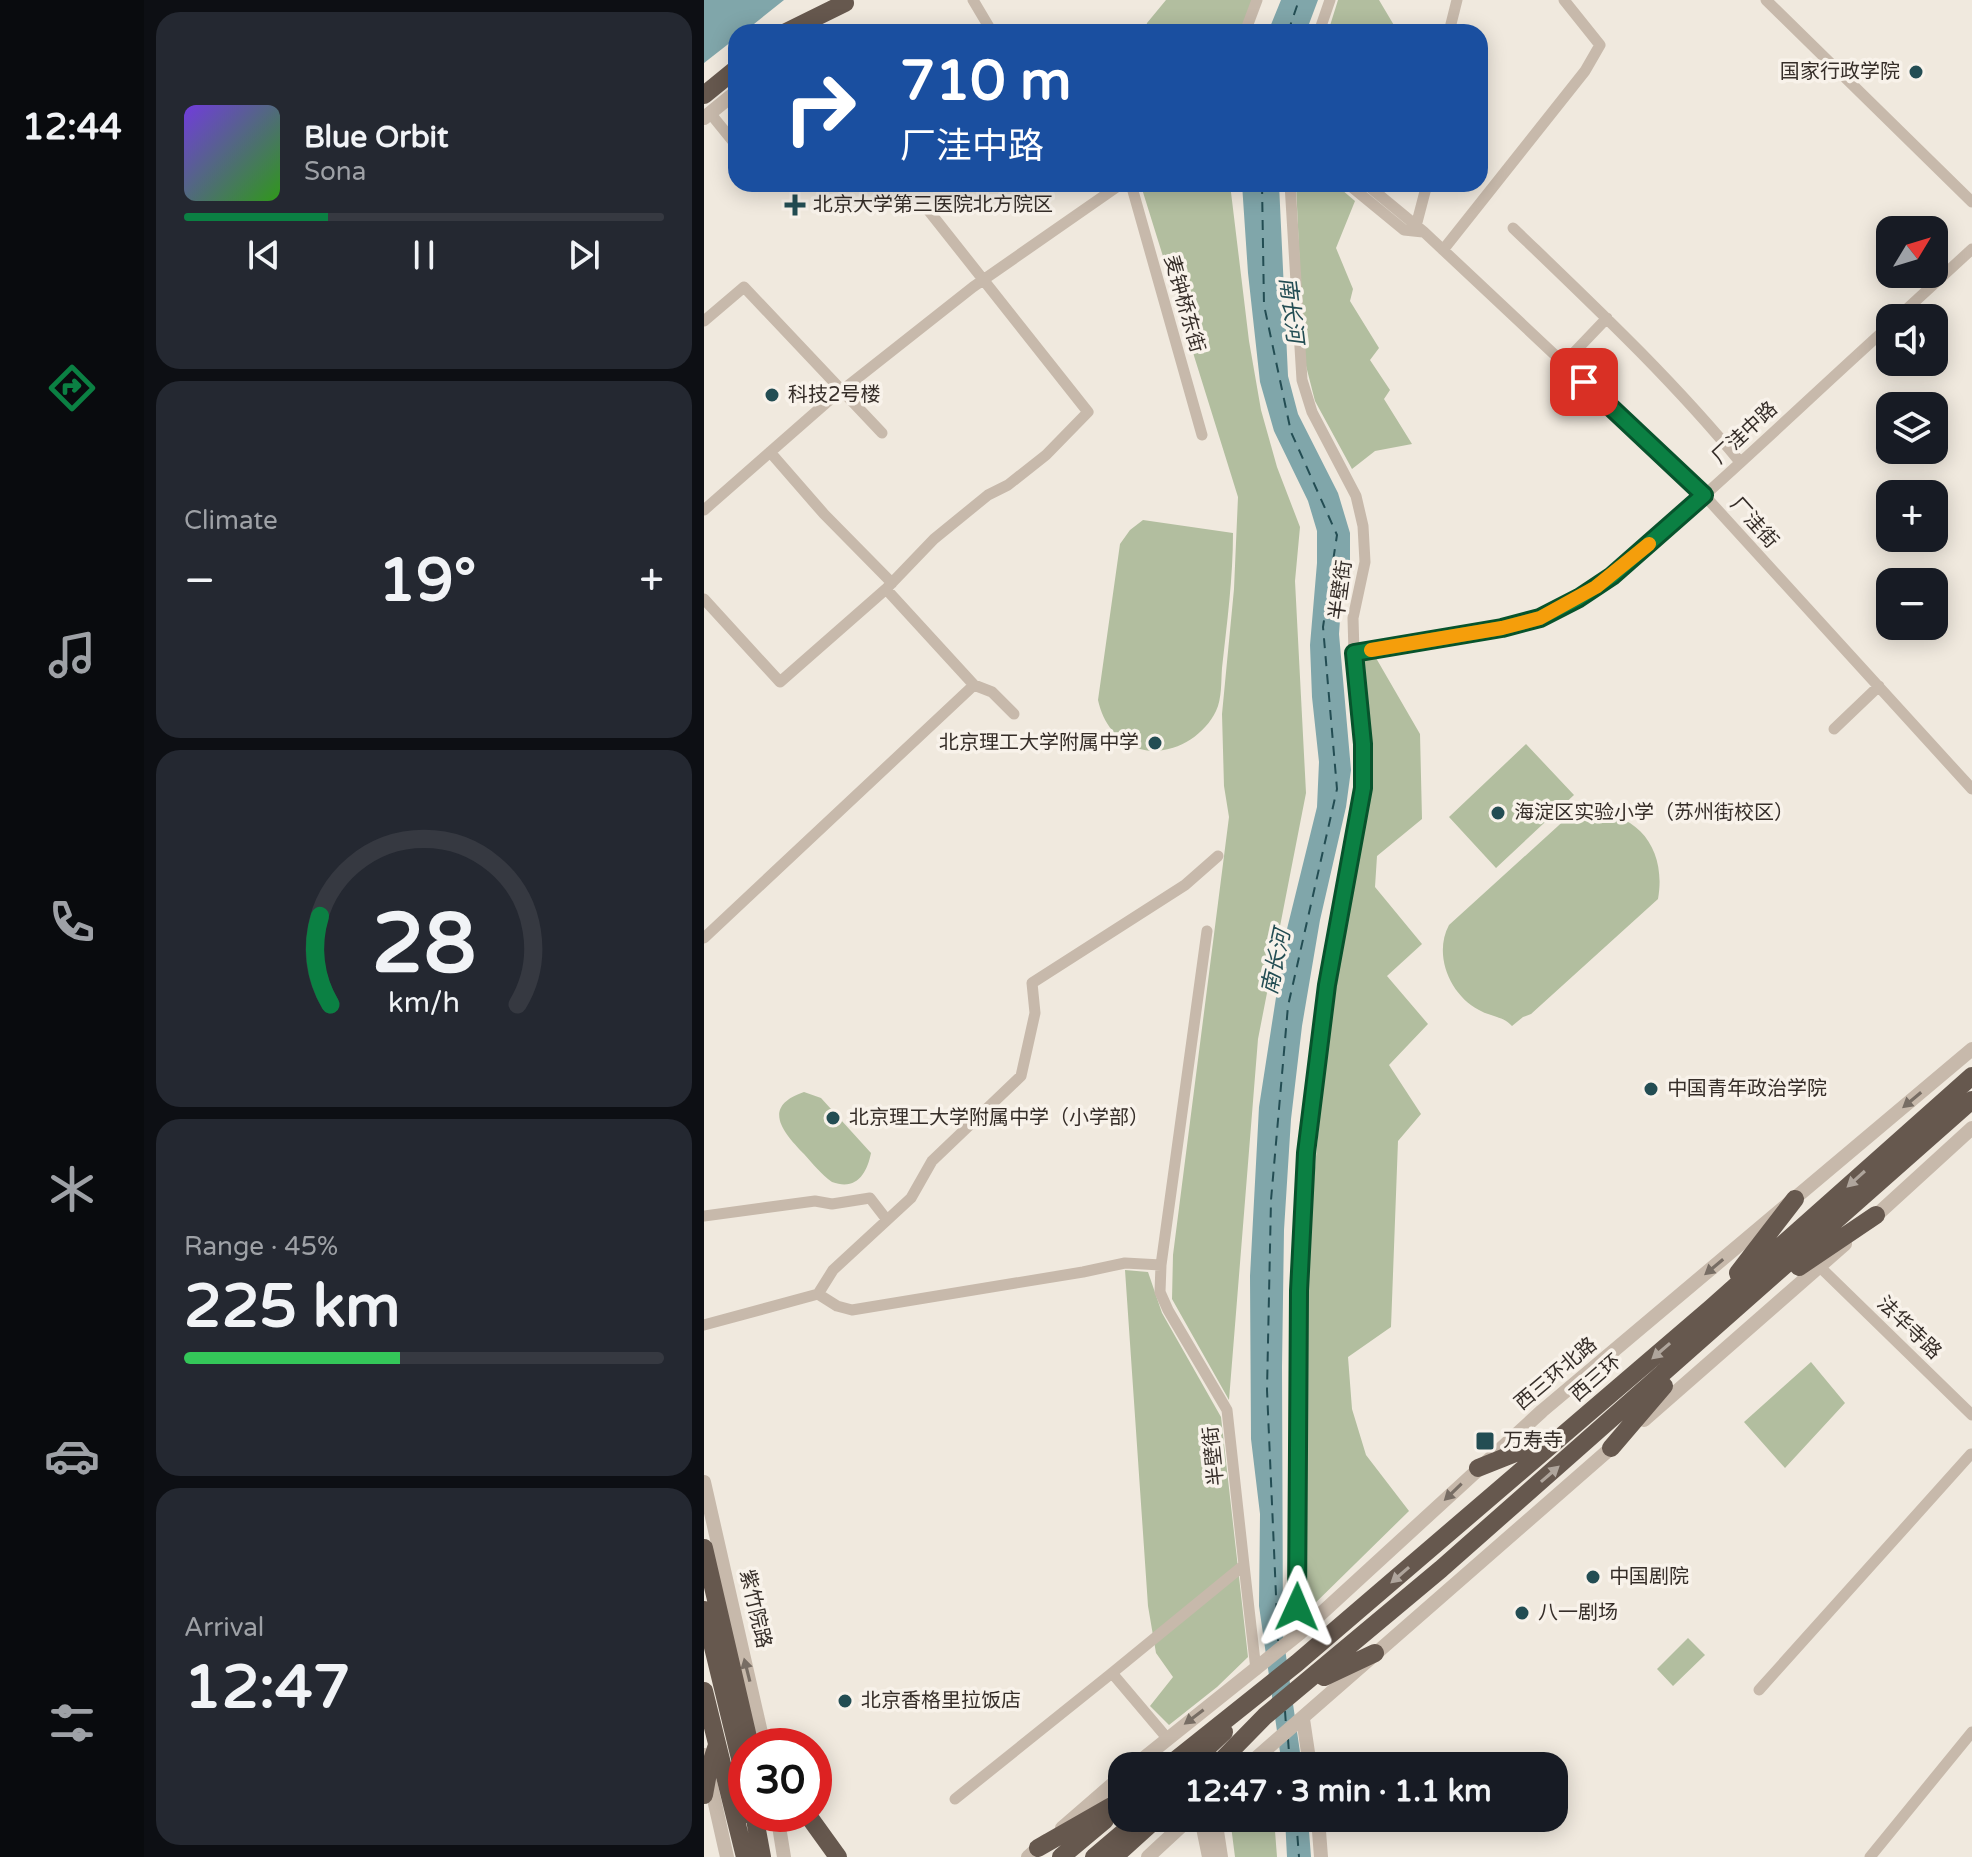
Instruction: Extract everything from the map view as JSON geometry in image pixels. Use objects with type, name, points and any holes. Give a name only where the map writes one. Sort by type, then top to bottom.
[{"type":"highway","points":[[795,24],[825,0]]},
{"type":"highway","points":[[802,24],[847,2]]},
{"type":"highway","points":[[704,95],[728,76]]},
{"type":"highway","name":"西三环","points":[[1230,1752],[1265,1716],[1441,1569],[1740,1307],[1941,1116],[1972,1076]]},
{"type":"highway","name":"西三环","points":[[1186,1752],[1265,1690],[1711,1308],[1941,1116],[1972,1100]]},
{"type":"highway","points":[[1711,1308],[1795,1199]]},
{"type":"highway","points":[[1740,1307],[1876,1215]]},
{"type":"highway","points":[[1611,1448],[1708,1335]]},
{"type":"highway","points":[[1478,1468],[1567,1432]]},
{"type":"highway","points":[[704,1547],[729,1594],[730,1663]]},
{"type":"highway","name":"紫竹院路","points":[[704,1547],[746,1728]]},
{"type":"highway","points":[[704,1610],[733,1728]]},
{"type":"highway","points":[[704,1643],[728,1741]]},
{"type":"highway","points":[[1299,1688],[1375,1653]]},
{"type":"highway","points":[[1204,1752],[1265,1690]]},
{"type":"highway","points":[[704,1691],[710,1757],[745,1857]]},
{"type":"highway","points":[[1220,1752],[1265,1716]]},
{"type":"highway","points":[[704,1795],[710,1757]]},
{"type":"highway","points":[[1033,1852],[1108,1810]]},
{"type":"highway","points":[[1061,1857],[1108,1815]]},
{"type":"highway","points":[[750,1832],[755,1857]]},
{"type":"highway","points":[[757,1832],[762,1857]]},
{"type":"highway","points":[[765,1832],[770,1857]]},
{"type":"highway","points":[[820,1832],[838,1857]]},
{"type":"highway","points":[[1082,1857],[1111,1832]]},
{"type":"highway","points":[[1094,1857],[1123,1832]]},
{"type":"highway","points":[[1114,1857],[1142,1832]]},
{"type":"street","points":[[973,0],[987,24]]},
{"type":"street","points":[[1248,24],[1257,0]]},
{"type":"street","points":[[1322,24],[1330,0]]},
{"type":"street","points":[[1451,24],[1457,0]]},
{"type":"street","points":[[1443,250],[1585,71],[1600,45],[1564,0]]},
{"type":"street","points":[[1766,0],[1972,202]]},
{"type":"street","points":[[820,24],[847,2]]},
{"type":"street","points":[[728,98],[707,115],[728,137]]},
{"type":"street","points":[[704,510],[842,391],[1098,192]]},
{"type":"street","name":"麦钟桥东街","points":[[1133,192],[1202,435]]},
{"type":"street","name":"半壁街","points":[[1290,192],[1302,380],[1312,412],[1356,496],[1363,526],[1365,562],[1353,618],[1363,744],[1363,788],[1327,985],[1306,1153],[1299,1291],[1296,1636]]},
{"type":"street","points":[[1358,192],[1404,230],[1420,229],[1426,192]]},
{"type":"street","name":"厂洼街","points":[[1376,192],[1443,250],[1704,495],[1972,789]]},
{"type":"street","points":[[704,599],[780,682],[889,586],[934,539],[988,495],[1008,485],[1046,455],[1088,412],[921,201]]},
{"type":"street","points":[[1513,228],[1698,411],[1740,462]]},
{"type":"street","points":[[1912,304],[1972,249]]},
{"type":"street","points":[[704,321],[744,287],[882,433]]},
{"type":"street","points":[[1564,363],[1607,318]]},
{"type":"street","name":"厂洼中路","points":[[1354,653],[1502,628],[1540,618],[1579,598],[1612,576],[1876,338]]},
{"type":"street","points":[[770,452],[974,685],[992,692],[1014,714]]},
{"type":"street","points":[[704,938],[974,685]]},
{"type":"street","points":[[1834,729],[1879,686]]},
{"type":"street","points":[[704,1325],[818,1294],[833,1270],[911,1198],[932,1161],[1021,1076],[1035,1013],[1032,983],[1185,885],[1218,856]]},
{"type":"street","name":"半壁街","points":[[1207,931],[1161,1265],[1160,1292],[1227,1410],[1256,1670]]},
{"type":"street","name":"西三环北路","points":[[1150,1752],[1296,1636],[1391,1552],[1478,1468],[1972,1049]]},
{"type":"street","points":[[1263,1752],[1820,1267],[1972,1128]]},
{"type":"street","points":[[704,1216],[815,1201],[832,1204],[870,1198],[887,1220]]},
{"type":"street","points":[[818,1294],[837,1306],[852,1310],[1125,1263],[1161,1265]]},
{"type":"street","name":"法华寺路","points":[[1820,1267],[1972,1415]]},
{"type":"street","points":[[1759,1690],[1971,1454]]},
{"type":"street","name":"紫竹院路","points":[[704,1482],[760,1728]]},
{"type":"street","points":[[955,1799],[1244,1565]]},
{"type":"street","points":[[1112,1673],[1167,1738]]},
{"type":"street","points":[[1303,1719],[1308,1752]]},
{"type":"street","points":[[1870,1857],[1972,1732]]},
{"type":"street","points":[[710,1757],[727,1857]]},
{"type":"street","points":[[1033,1852],[1108,1788]]},
{"type":"street","points":[[780,1832],[784,1857]]},
{"type":"street","points":[[1148,1857],[1175,1832]]},
{"type":"street","points":[[1204,1832],[1209,1857]]},
{"type":"street","points":[[1217,1832],[1221,1857]]},
{"type":"street","points":[[1319,1832],[1321,1857]]},
{"type":"green space","points":[[1166,0],[1252,0],[1243,24],[1147,23]]},
{"type":"green space","points":[[1338,0],[1379,0],[1393,24],[1330,24]]},
{"type":"green space","points":[[1143,192],[1231,192],[1249,341],[1261,410],[1277,467],[1300,527],[1295,581],[1306,793],[1258,1039],[1229,1400],[1172,1299],[1173,1255],[1229,817],[1224,786],[1222,714],[1234,589],[1238,497]]},
{"type":"green space","points":[[1296,192],[1344,192],[1355,201],[1336,248],[1353,289],[1350,301],[1379,348],[1370,360],[1390,390],[1384,399],[1412,444],[1375,451],[1352,469],[1315,401],[1304,358]]},
{"type":"green space","points":[[1143,520],[1233,533],[1218,706],[1210,721],[1194,737],[1174,748],[1151,751],[1124,742],[1107,724],[1098,700],[1120,544],[1130,530]]},
{"type":"green space","points":[[1362,658],[1376,658],[1420,734],[1422,819],[1377,856],[1375,887],[1422,944],[1387,976],[1428,1024],[1389,1065],[1421,1114],[1398,1141],[1391,1327],[1348,1357],[1352,1409],[1366,1455],[1409,1511],[1303,1615],[1309,1233],[1327,1037],[1367,791]]},
{"type":"green space","points":[[1526,744],[1574,795],[1496,868],[1449,817]]},
{"type":"green space","points":[[1585,812],[1620,818],[1644,836],[1658,864],[1658,899],[1531,1014],[1512,1026],[1469,1003],[1453,984],[1447,973],[1443,949],[1449,925],[1569,816]]},
{"type":"green space","points":[[804,1092],[821,1098],[871,1153],[867,1167],[854,1182],[841,1184],[824,1176],[784,1129],[779,1113],[783,1105]]},
{"type":"green space","points":[[1125,1270],[1148,1272],[1162,1313],[1221,1417],[1248,1657],[1217,1687],[1169,1725],[1150,1706],[1173,1677],[1156,1653],[1148,1606]]},
{"type":"green space","points":[[1811,1362],[1845,1403],[1785,1468],[1744,1422]]},
{"type":"green space","points":[[1688,1638],[1705,1655],[1673,1686],[1657,1669]]},
{"type":"green space","points":[[1232,1832],[1275,1832],[1277,1857],[1235,1857]]},
{"type":"water","points":[[704,0],[784,0],[754,24],[728,24],[728,44],[704,63]]},
{"type":"water","points":[[1281,0],[1318,0],[1309,24],[1271,24]]},
{"type":"water","points":[[1243,192],[1279,192],[1288,376],[1298,414],[1338,493],[1350,533],[1350,564],[1339,634],[1351,770],[1302,1026],[1291,1119],[1284,1230],[1283,1635],[1300,1752],[1280,1752],[1259,1606],[1260,1514],[1251,1439],[1250,1276],[1259,1107],[1286,933],[1317,807],[1319,762],[1310,645],[1317,531],[1308,501],[1274,431],[1260,382]]},
{"type":"water","points":[[1286,1832],[1309,1832],[1311,1857],[1287,1857]]},
{"type":"ferry route","points":[[1291,24],[1299,0]]},
{"type":"ferry route","points":[[1262,192],[1264,305],[1291,432],[1337,535],[1323,627],[1337,789],[1288,1006],[1271,1200],[1267,1390],[1278,1641]]},
{"type":"ferry route","points":[[1285,1711],[1286,1725]]},
{"type":"ferry route","points":[[1288,1739],[1289,1752]]},
{"type":"ferry route","points":[[1297,1832],[1299,1857]]},
{"type":"slow traffic","points":[[1371,650],[1502,628],[1540,618],[1596,587],[1649,544]]},
{"type":"place","name":"国家行政学院","points":[[1916,72]]},
{"type":"place","name":"北京大学第三医院北方院区","points":[[795,205]]},
{"type":"place","name":"科技2号楼","points":[[772,395]]},
{"type":"place","name":"北京理工大学附属中学","points":[[1155,743]]},
{"type":"place","name":"海淀区实验小学（苏州街校区）","points":[[1498,813]]},
{"type":"place","name":"中国青年政治学院","points":[[1651,1089]]},
{"type":"place","name":"北京理工大学附属中学（小学部）","points":[[833,1118]]},
{"type":"place","name":"万寿寺","points":[[1485,1441]]},
{"type":"place","name":"中国剧院","points":[[1593,1577]]},
{"type":"place","name":"八一剧场","points":[[1522,1613]]},
{"type":"place","name":"北京香格里拉饭店","points":[[845,1701]]},
{"type":"route","points":[[1297,1607],[1299,1291],[1306,1153],[1327,985],[1363,788],[1363,744],[1354,653],[1502,628],[1540,618],[1612,576],[1704,495],[1584,382]]},
{"type":"water label","name":"南长河","points":[[1291,310]]},
{"type":"water label","name":"南长河","points":[[1276,962]]}]
